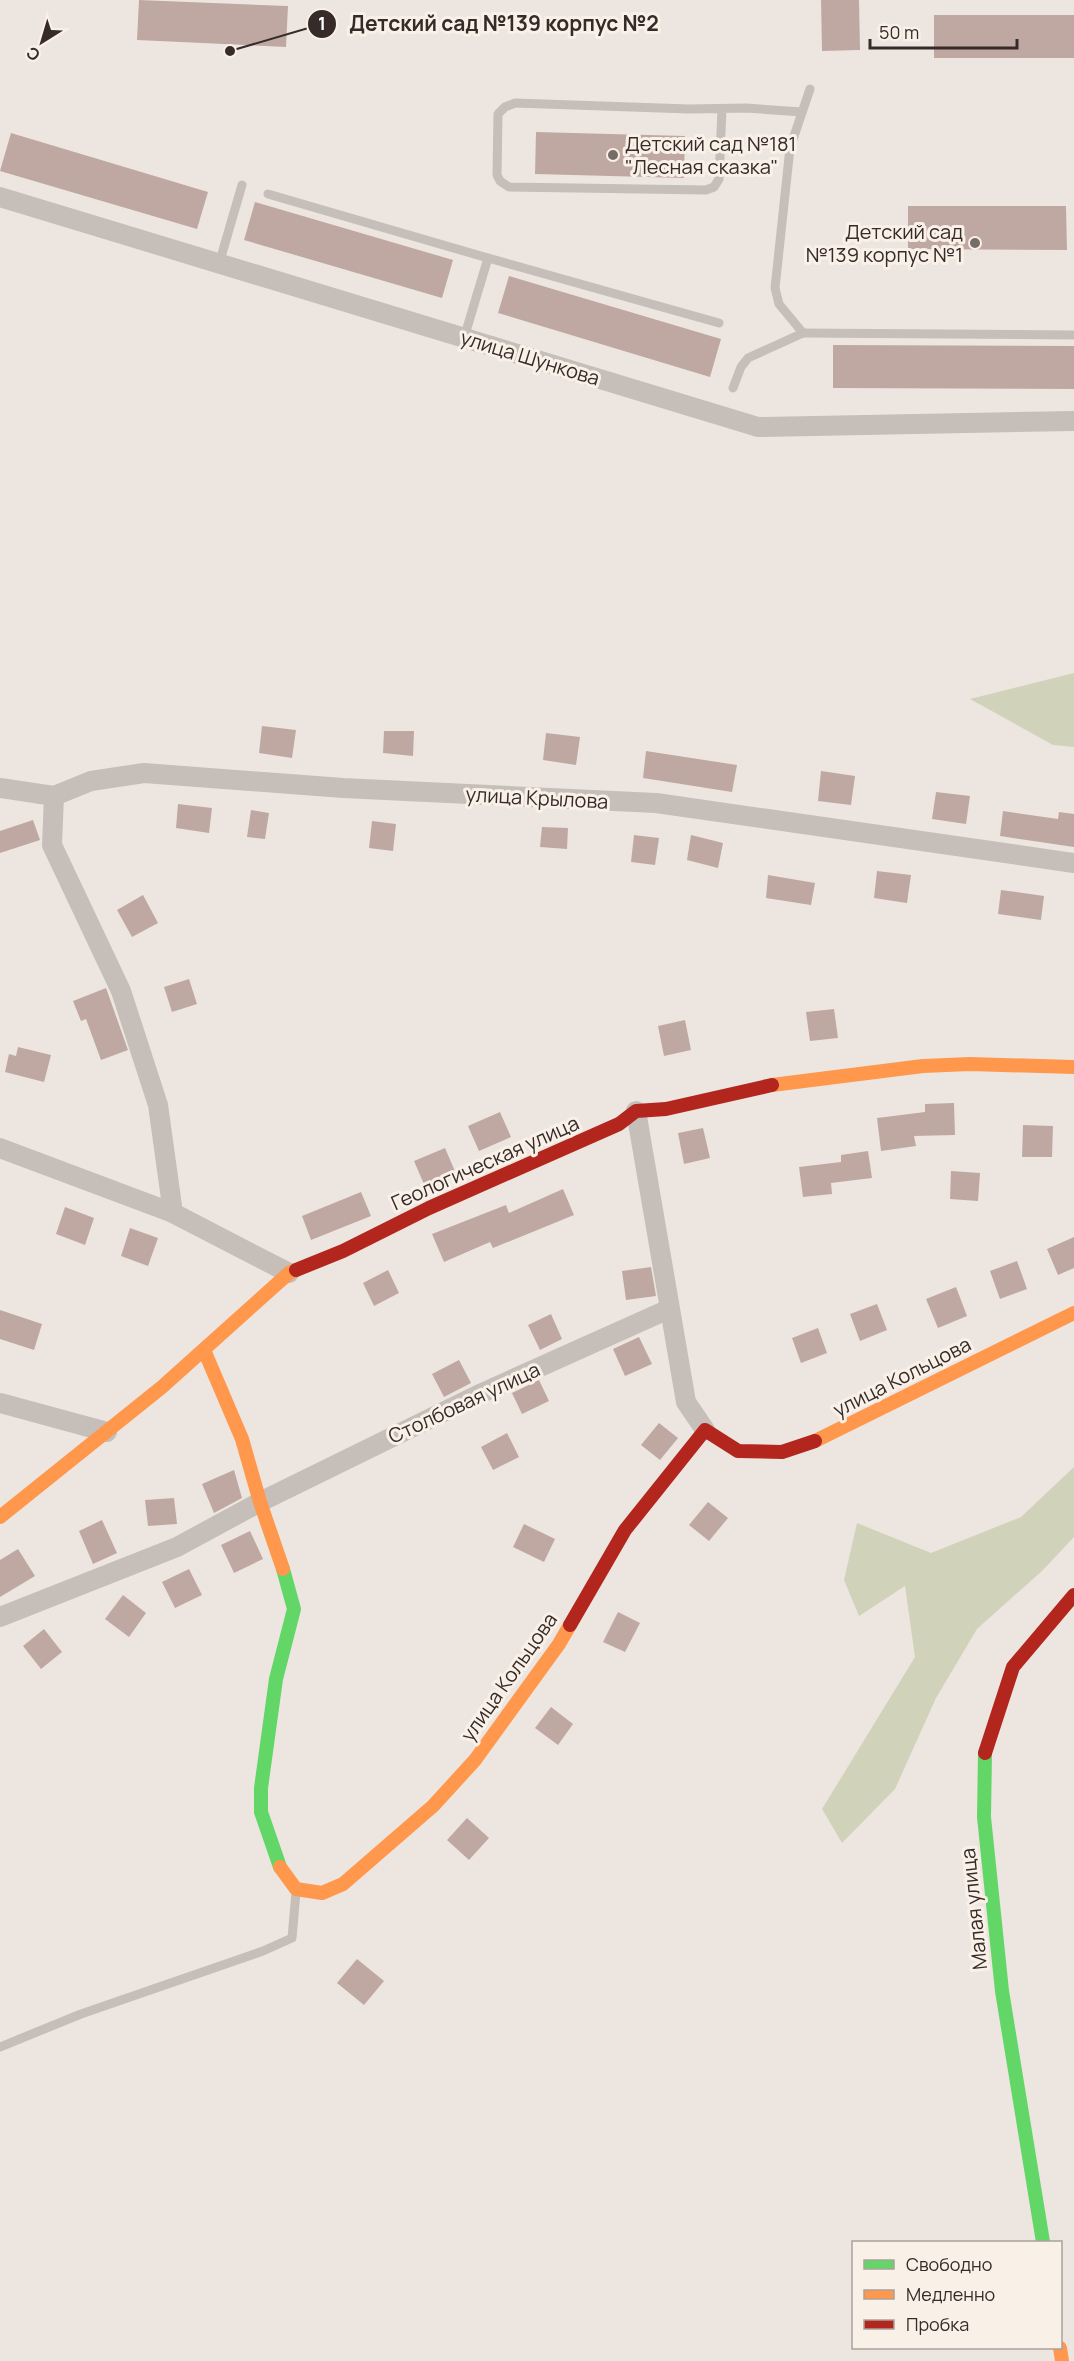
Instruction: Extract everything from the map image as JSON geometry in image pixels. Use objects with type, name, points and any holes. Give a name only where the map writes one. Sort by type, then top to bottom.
[{"type":"street","name":"улица Шункова","points":[[0,197],[758,428],[1074,422]]},
{"type":"street","name":"улица Крылова","points":[[0,788],[54,796],[91,782],[144,773],[343,789],[656,803],[1074,863]]},
{"type":"street","points":[[54,796],[52,845],[121,991],[158,1105],[173,1213]]},
{"type":"street","name":"Геологическая улица","points":[[0,1517],[107,1432],[204,1350],[289,1273],[343,1251],[429,1208],[619,1124],[636,1112],[666,1109],[766,1086],[923,1066],[970,1064],[1054,1068],[1074,1066]]},
{"type":"street","points":[[636,1112],[686,1402],[705,1430]]},
{"type":"street","points":[[0,1148],[173,1213],[289,1273]]},
{"type":"street","name":"Столбовая улица","points":[[0,1617],[177,1547],[260,1502],[482,1393],[669,1308]]},
{"type":"street","name":"улица Кольцова","points":[[296,1889],[322,1893],[343,1884],[433,1806],[475,1760],[559,1644],[626,1530],[705,1430],[738,1451],[782,1452],[822,1439],[1074,1313]]},
{"type":"street","points":[[204,1350],[242,1439],[260,1502],[288,1583],[294,1609],[276,1679],[261,1788],[261,1812],[280,1867],[296,1889]]},
{"type":"street","points":[[0,1403],[107,1432]]},
{"type":"street","name":"Малая улица","points":[[1043,2241],[1002,1991],[984,1817],[985,1748],[1013,1667],[1074,1595]]},
{"type":"lane","points":[[803,333],[779,304],[775,288],[790,148],[810,89]]},
{"type":"lane","points":[[722,109],[719,179],[714,187],[706,190],[509,187],[500,181],[497,175],[498,114],[505,107],[515,103],[722,109],[802,112]]},
{"type":"lane","points":[[219,264],[242,185]]},
{"type":"lane","points":[[268,194],[719,323]]},
{"type":"lane","points":[[464,338],[488,258]]},
{"type":"lane","points":[[733,388],[741,367],[748,358],[803,333],[1074,335]]},
{"type":"lane","points":[[0,2047],[81,2014],[263,1951],[292,1938],[296,1889]]},
{"type":"green space","points":[[1074,673],[1074,747],[1053,745],[970,699]]},
{"type":"green space","points":[[1074,1467],[1074,1537],[1043,1570],[977,1629],[936,1698],[895,1789],[842,1843],[822,1809],[915,1657],[905,1586],[859,1616],[844,1580],[857,1523],[931,1553],[1021,1517]]},
{"type":"building","points":[[139,0],[288,6],[286,47],[137,40]]},
{"type":"building","points":[[821,0],[859,0],[860,50],[822,51]]},
{"type":"building","points":[[934,15],[1074,15],[1074,58],[934,58]]},
{"type":"building","points":[[536,132],[685,136],[684,178],[535,174]]},
{"type":"building","points":[[11,133],[208,192],[197,229],[0,171]]},
{"type":"building","points":[[255,202],[453,260],[442,298],[244,240]]},
{"type":"building","points":[[908,206],[1066,206],[1067,250],[908,249]]},
{"type":"building","points":[[509,276],[721,339],[710,377],[498,313]]},
{"type":"building","points":[[833,345],[1074,346],[1074,389],[833,388]]},
{"type":"building","points":[[262,726],[296,730],[292,758],[259,753]]},
{"type":"building","points":[[384,731],[414,731],[413,756],[383,753]]},
{"type":"building","points":[[546,733],[580,737],[576,765],[543,760]]},
{"type":"building","points":[[646,751],[737,765],[732,792],[643,778]]},
{"type":"building","points":[[821,771],[855,776],[851,805],[818,801]]},
{"type":"building","points":[[936,792],[970,796],[966,824],[932,819]]},
{"type":"building","points":[[178,804],[212,808],[209,833],[176,828]]},
{"type":"building","points":[[251,810],[269,813],[265,839],[247,837]]},
{"type":"building","points":[[1003,811],[1058,819],[1059,812],[1074,814],[1074,847],[1000,836]]},
{"type":"building","points":[[33,820],[40,840],[0,853],[0,831]]},
{"type":"building","points":[[372,821],[396,824],[393,851],[369,848]]},
{"type":"building","points":[[542,827],[568,828],[567,849],[540,847]]},
{"type":"building","points":[[634,835],[659,838],[655,865],[631,862]]},
{"type":"building","points":[[691,835],[723,843],[718,868],[687,860]]},
{"type":"building","points":[[877,871],[911,875],[907,903],[874,898]]},
{"type":"building","points":[[768,875],[815,883],[811,905],[766,898]]},
{"type":"building","points":[[1001,890],[1044,896],[1041,920],[998,914]]},
{"type":"building","points":[[143,895],[158,923],[132,937],[117,910]]},
{"type":"building","points":[[189,979],[197,1004],[172,1012],[164,987]]},
{"type":"building","points":[[106,988],[128,1050],[101,1060],[86,1019],[81,1021],[73,1001]]},
{"type":"building","points":[[834,1009],[838,1038],[810,1041],[806,1012]]},
{"type":"building","points":[[685,1020],[691,1050],[664,1056],[658,1026]]},
{"type":"building","points":[[18,1047],[51,1055],[44,1082],[5,1072],[9,1054],[16,1056]]},
{"type":"building","points":[[954,1103],[955,1135],[914,1136],[916,1146],[881,1151],[877,1118],[925,1112],[925,1104]]},
{"type":"building","points":[[500,1112],[511,1137],[479,1151],[468,1126]]},
{"type":"building","points":[[1023,1125],[1053,1126],[1052,1157],[1022,1157]]},
{"type":"building","points":[[703,1128],[710,1158],[684,1164],[678,1133]]},
{"type":"building","points":[[445,1148],[457,1176],[426,1189],[414,1161]]},
{"type":"building","points":[[868,1151],[872,1178],[831,1183],[832,1194],[803,1197],[799,1167],[841,1162],[841,1155]]},
{"type":"building","points":[[951,1171],[980,1173],[978,1201],[950,1199]]},
{"type":"building","points":[[563,1189],[574,1215],[493,1248],[490,1242],[444,1262],[432,1234],[506,1205],[509,1213]]},
{"type":"building","points":[[361,1192],[371,1216],[311,1240],[302,1216]]},
{"type":"building","points":[[65,1207],[94,1218],[85,1245],[56,1234]]},
{"type":"building","points":[[130,1228],[158,1238],[148,1266],[121,1256]]},
{"type":"building","points":[[1074,1237],[1074,1268],[1058,1275],[1047,1249]]},
{"type":"building","points":[[1017,1261],[1027,1289],[1000,1299],[990,1271]]},
{"type":"building","points":[[651,1267],[656,1296],[626,1300],[622,1271]]},
{"type":"building","points":[[388,1270],[399,1293],[374,1306],[363,1283]]},
{"type":"building","points":[[956,1287],[967,1316],[938,1328],[926,1299]]},
{"type":"building","points":[[877,1304],[887,1330],[860,1341],[850,1314]]},
{"type":"building","points":[[0,1310],[42,1324],[34,1350],[0,1339]]},
{"type":"building","points":[[551,1314],[562,1339],[540,1350],[528,1325]]},
{"type":"building","points":[[818,1328],[827,1353],[801,1363],[792,1338]]},
{"type":"building","points":[[639,1337],[652,1364],[625,1376],[613,1349]]},
{"type":"building","points":[[459,1360],[471,1383],[444,1397],[432,1374]]},
{"type":"building","points":[[539,1380],[549,1401],[522,1414],[512,1393]]},
{"type":"building","points":[[659,1423],[678,1438],[660,1460],[641,1445]]},
{"type":"building","points":[[507,1433],[519,1457],[493,1470],[481,1447]]},
{"type":"building","points":[[234,1470],[242,1498],[214,1513],[202,1484]]},
{"type":"building","points":[[174,1498],[177,1524],[148,1526],[145,1500]]},
{"type":"building","points":[[708,1502],[728,1518],[709,1541],[689,1525]]},
{"type":"building","points":[[102,1520],[117,1553],[93,1564],[79,1531]]},
{"type":"building","points":[[524,1524],[555,1539],[544,1562],[513,1547]]},
{"type":"building","points":[[250,1531],[263,1559],[234,1573],[221,1545]]},
{"type":"building","points":[[18,1549],[35,1576],[0,1597],[0,1560]]},
{"type":"building","points":[[189,1569],[202,1595],[175,1608],[162,1582]]},
{"type":"building","points":[[123,1595],[146,1613],[129,1637],[105,1619]]},
{"type":"building","points":[[618,1612],[640,1623],[625,1652],[603,1642]]},
{"type":"building","points":[[44,1629],[62,1652],[41,1669],[23,1646]]},
{"type":"building","points":[[551,1707],[573,1724],[558,1745],[535,1728]]},
{"type":"building","points":[[467,1818],[489,1838],[469,1860],[447,1840]]},
{"type":"building","points":[[357,1959],[384,1981],[364,2005],[337,1983]]},
{"type":"traffic: fast","points":[[280,1867],[261,1812],[261,1788],[276,1679],[294,1609],[283,1569]]},
{"type":"traffic: fast","points":[[985,1753],[984,1817],[1002,1991],[1043,2241]]},
{"type":"traffic: slow","points":[[772,1085],[923,1066],[970,1064],[1074,1067]]},
{"type":"traffic: slow","points":[[0,1517],[162,1387],[289,1273],[296,1270]]},
{"type":"traffic: slow","points":[[815,1441],[1074,1313]]},
{"type":"traffic: slow","points":[[204,1350],[242,1439],[283,1569]]},
{"type":"traffic: slow","points":[[280,1867],[296,1889],[322,1893],[343,1884],[433,1806],[475,1760],[559,1644],[570,1625]]},
{"type":"traffic: slow","points":[[1060,2349],[1062,2361]]},
{"type":"traffic: jam","points":[[296,1270],[343,1251],[429,1208],[619,1124],[636,1111],[666,1109],[772,1085]]},
{"type":"traffic: jam","points":[[570,1625],[625,1530],[705,1430],[738,1451],[782,1452],[815,1441]]},
{"type":"traffic: jam","points":[[985,1753],[1013,1667],[1074,1595]]},
{"type":"place","name":"Детский сад №139 корпус №2","points":[[230,51]]},
{"type":"place","name":"Детский сад №181 \"Лесная сказка\"","points":[[613,155]]},
{"type":"place","name":"Детский сад №139 корпус №1","points":[[975,243]]}]
